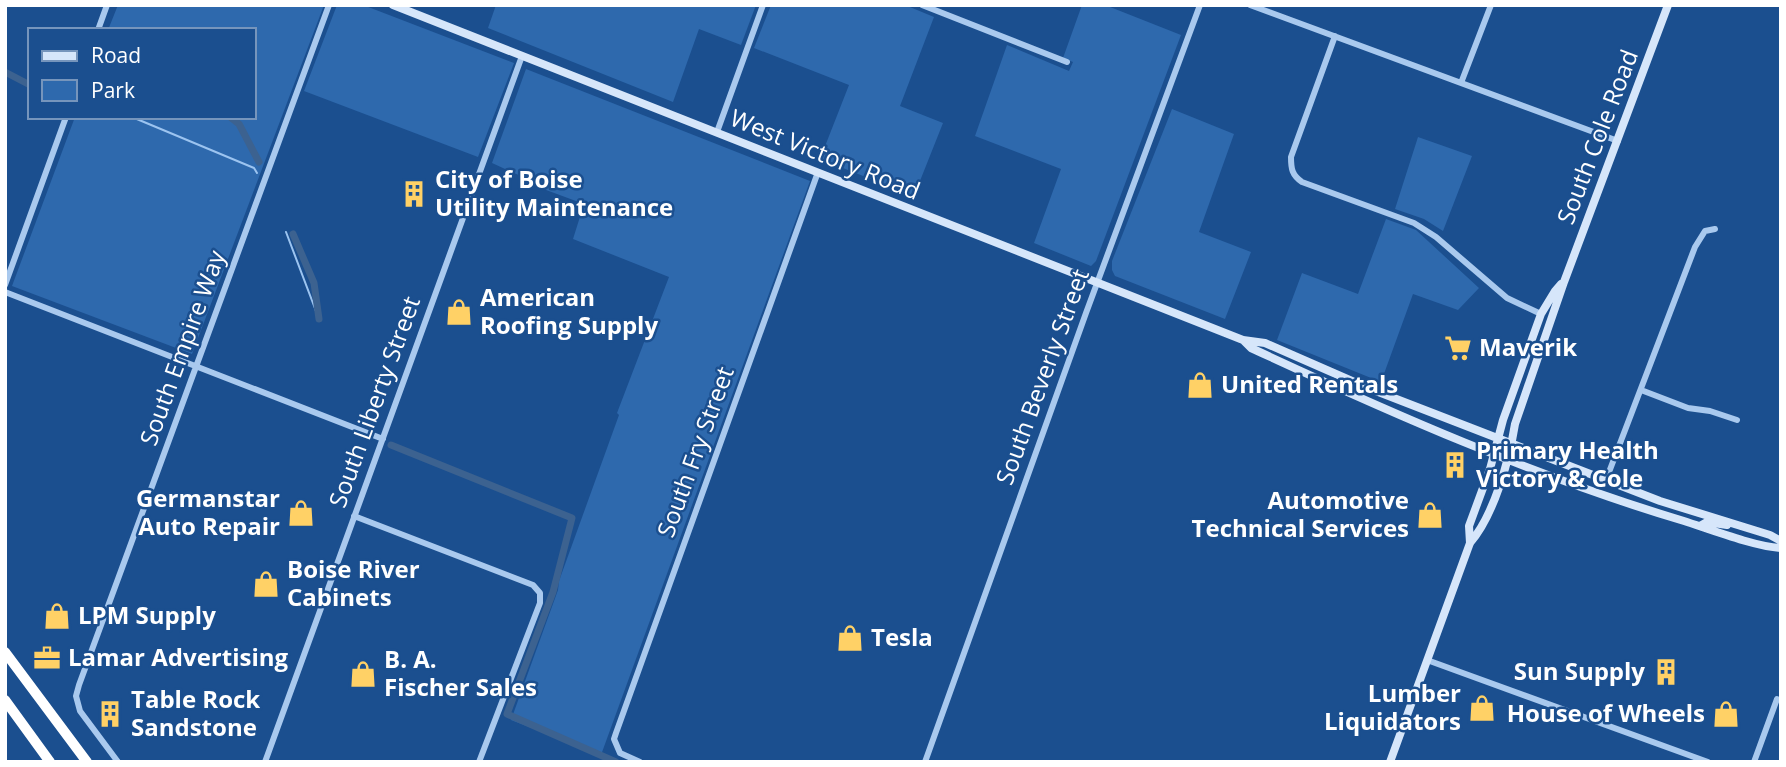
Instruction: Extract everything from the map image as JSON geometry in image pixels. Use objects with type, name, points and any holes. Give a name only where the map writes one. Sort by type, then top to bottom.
[{"type":"highway","points":[[5,652],[87,762]]},
{"type":"highway","points":[[5,700],[50,762]]},
{"type":"main road","name":"West Victory Road","points":[[393,5],[1243,340],[1265,342],[1314,365],[1512,445],[1660,501],[1770,535],[1781,541]]},
{"type":"main road","name":"South Cole Road","points":[[1390,762],[1470,543],[1481,530],[1508,458],[1515,424],[1563,282],[1668,5]]},
{"type":"main road","name":"South Cole Road","points":[[1470,543],[1469,526],[1541,314],[1563,282]]},
{"type":"main road","name":"South Cole Road","points":[[1541,314],[1546,329],[1545,340]]},
{"type":"main road","name":"West Victory Road","points":[[1243,340],[1251,348],[1274,359],[1494,453],[1655,512],[1781,548]]},
{"type":"main road","name":"West Victory Road","points":[[1274,359],[1279,355],[1314,365]]},
{"type":"main road","name":"West Victory Road","points":[[1700,526],[1707,522],[1741,526]]},
{"type":"main road","name":"West Victory Road","points":[[1726,534],[1746,534],[1765,540],[1770,535]]},
{"type":"street","points":[[99,28],[107,5]]},
{"type":"street","name":"South Empire Way","points":[[118,762],[78,705],[79,685],[329,5]]},
{"type":"street","points":[[717,132],[763,5]]},
{"type":"street","points":[[922,5],[1067,62]]},
{"type":"street","name":"South Beverly Street","points":[[925,762],[1200,5]]},
{"type":"street","points":[[1250,5],[1618,141]]},
{"type":"street","points":[[1461,83],[1491,5]]},
{"type":"street","points":[[1335,36],[1291,157],[1291,169],[1295,177],[1302,182],[1414,223],[1436,237],[1507,298],[1541,314]]},
{"type":"street","name":"South Liberty Street","points":[[265,762],[523,56]]},
{"type":"street","points":[[5,285],[65,119]]},
{"type":"street","name":"South Fry Street","points":[[640,762],[620,752],[614,739],[818,172]]},
{"type":"street","points":[[1606,480],[1699,238],[1705,231],[1714,229]]},
{"type":"street","points":[[5,292],[383,439]]},
{"type":"street","points":[[1641,390],[1688,408],[1710,411],[1737,420]]},
{"type":"street","points":[[354,516],[533,584],[540,593],[540,603],[479,762]]},
{"type":"street","points":[[1427,660],[1708,762]]},
{"type":"street","points":[[1754,762],[1777,699]]},
{"type":"green space","points":[[118,5],[324,5],[192,354],[12,286],[74,119],[256,119],[256,28],[109,28]]},
{"type":"green space","points":[[337,5],[363,5],[514,63],[478,157],[304,91]]},
{"type":"green space","points":[[496,5],[756,5],[741,45],[699,29],[673,102],[488,28]]},
{"type":"green space","points":[[771,5],[905,5],[934,17],[900,106],[943,123],[914,196],[820,159],[849,85],[754,48]]},
{"type":"green space","points":[[1082,5],[1105,5],[1181,35],[1096,261],[1091,266],[1034,243],[1061,169],[975,136],[1007,45],[1069,71],[1073,62],[1063,58]]},
{"type":"green space","points":[[526,69],[810,181],[601,755],[511,720],[619,415],[617,413],[669,277],[573,239],[584,204],[538,187],[534,182],[492,163]]},
{"type":"green space","points":[[1172,109],[1234,134],[1199,232],[1251,252],[1225,319],[1115,276],[1112,270],[1112,261]]},
{"type":"green space","points":[[1418,137],[1472,156],[1443,231],[1424,219],[1395,209]]},
{"type":"green space","points":[[1386,219],[1416,230],[1479,288],[1458,310],[1413,294],[1381,382],[1277,340],[1302,273],[1358,294]]},
{"type":"waterway","points":[[5,72],[28,84]]},
{"type":"waterway","points":[[137,119],[254,168],[257,173]]},
{"type":"waterway","points":[[233,119],[239,124],[259,162]]},
{"type":"waterway","points":[[286,232],[319,319]]},
{"type":"waterway","points":[[293,234],[314,283],[319,319]]},
{"type":"waterway","points":[[391,445],[572,518],[553,592],[507,714],[616,762]]},
{"type":"place","name":"City of Boise Utility Maintenance","points":[[414,194]]},
{"type":"place","name":"American Roofing Supply","points":[[459,312]]},
{"type":"place","name":"Maverik","points":[[1458,348]]},
{"type":"place","name":"United Rentals","points":[[1200,385]]},
{"type":"place","name":"Primary Health Victory & Cole","points":[[1455,465]]},
{"type":"place","name":"Germanstar Auto Repair","points":[[301,513]]},
{"type":"place","name":"Automotive Technical Services","points":[[1430,515]]},
{"type":"place","name":"Boise River Cabinets","points":[[266,584]]},
{"type":"place","name":"LPM Supply","points":[[57,616]]},
{"type":"place","name":"Tesla","points":[[850,638]]},
{"type":"place","name":"Lamar Advertising","points":[[47,658]]},
{"type":"place","name":"Sun Supply","points":[[1666,672]]},
{"type":"place","name":"B. A. Fischer Sales","points":[[363,674]]},
{"type":"place","name":"Lumber Liquidators","points":[[1482,708]]},
{"type":"place","name":"Table Rock Sandstone","points":[[110,714]]},
{"type":"place","name":"House of Wheels","points":[[1726,714]]}]
